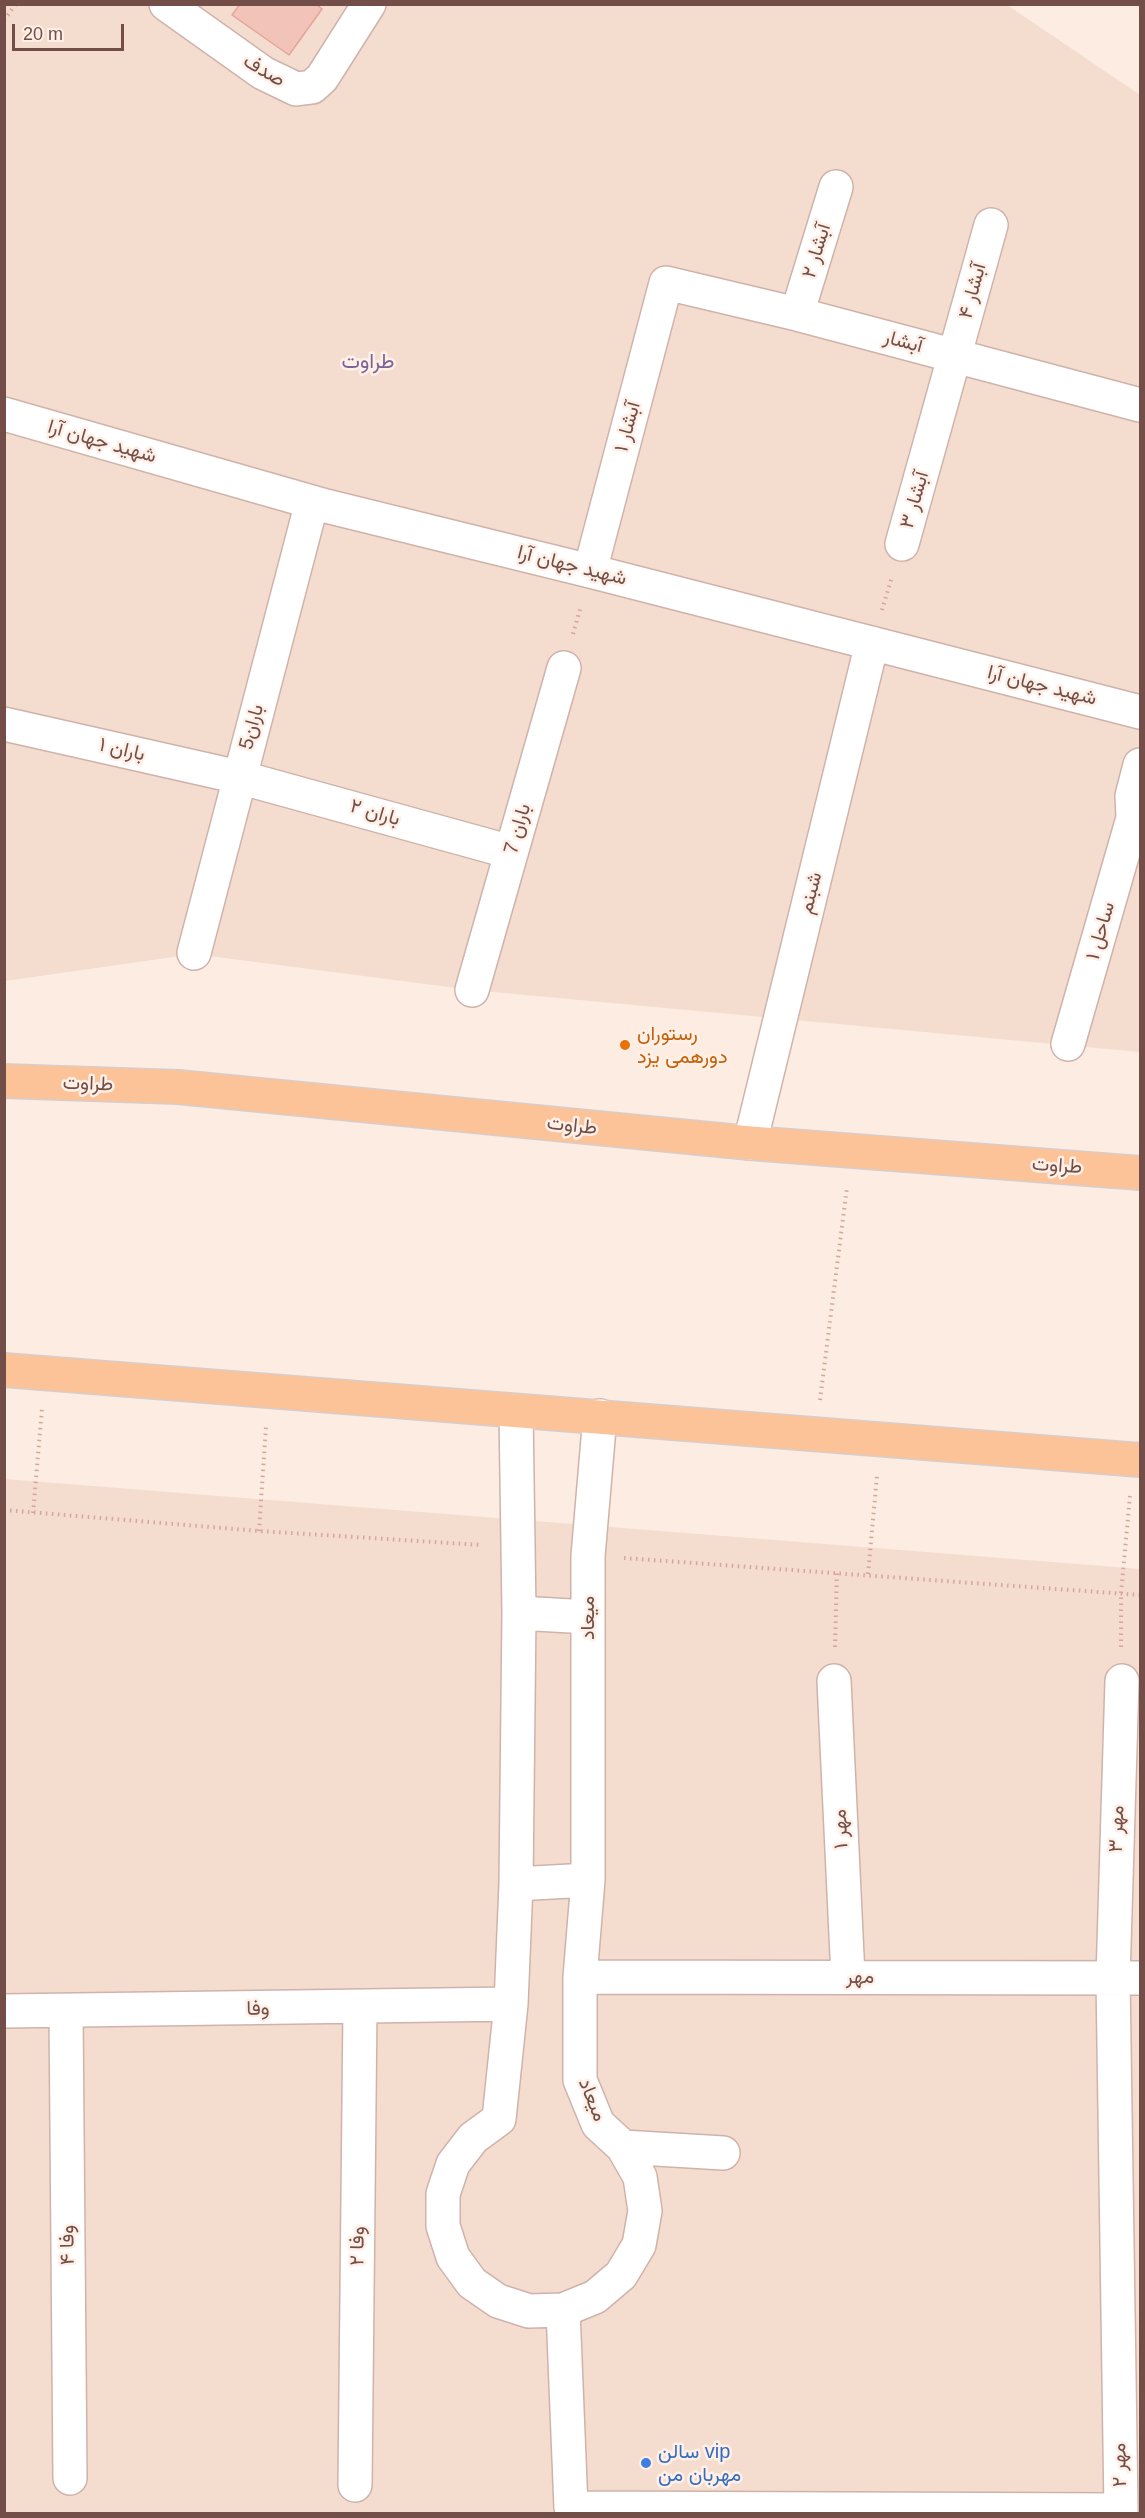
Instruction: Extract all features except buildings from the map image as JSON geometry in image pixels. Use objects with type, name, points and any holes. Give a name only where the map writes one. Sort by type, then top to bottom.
[{"type":"main road","name":"طراوت","points":[[4,1081],[178,1087],[750,1143],[1140,1173]]},
{"type":"main road","points":[[4,1370],[1137,1460]]},
{"type":"street","name":"صدف","points":[[175,7],[263,73],[296,89],[312,87],[322,78],[369,4]]},
{"type":"street","name":"آبشار ۲","points":[[797,314],[836,187]]},
{"type":"street","name":"آبشار ۴","points":[[956,356],[991,225]]},
{"type":"street","name":"آبشار","points":[[666,284],[797,314],[1140,405]]},
{"type":"street","name":"آبشار ۱","points":[[590,571],[666,284]]},
{"type":"street","name":"آبشار ۳","points":[[902,544],[956,356]]},
{"type":"street","name":"شهید جهان آرا","points":[[4,414],[312,502],[1140,712]]},
{"type":"street","name":"باران5","points":[[194,954],[312,502]]},
{"type":"street","name":"شبنم","points":[[750,1143],[872,643]]},
{"type":"street","name":"باران 7","points":[[472,990],[564,668]]},
{"type":"street","name":"باران ۱","points":[[4,724],[239,777]]},
{"type":"street","name":"ساحل ۱","points":[[1068,1044],[1137,820],[1132,796],[1140,765]]},
{"type":"street","name":"باران ۲","points":[[239,777],[511,852]]},
{"type":"street","name":"میعاد","points":[[516,1411],[519,1613],[516,1884],[511,2004],[499,2119],[473,2138],[453,2164],[443,2194],[443,2226],[453,2257],[472,2283],[498,2301],[529,2311],[563,2310],[595,2297],[621,2275],[639,2245],[645,2211],[640,2177],[623,2147],[598,2124],[580,2080],[580,1977],[588,1880],[588,1556],[600,1416]]},
{"type":"street","points":[[519,1613],[588,1617]]},
{"type":"street","name":"مهر ۱","points":[[834,1681],[848,1977]]},
{"type":"street","name":"مهر ۳","points":[[1122,1681],[1127,1978]]},
{"type":"street","points":[[516,1884],[588,1880]]},
{"type":"street","name":"مهر","points":[[580,1977],[1127,1978]]},
{"type":"street","name":"مهر ۲","points":[[563,2310],[571,2508],[1120,2510],[1127,1978]]},
{"type":"street","name":"وفا","points":[[4,2011],[66,2012],[511,2004]]},
{"type":"street","name":"وفا ۲","points":[[355,2485],[360,2007]]},
{"type":"street","name":"وفا ۴","points":[[66,2012],[70,2478]]},
{"type":"street","points":[[623,2147],[723,2153]]},
{"type":"path","points":[[4,20],[16,4]]},
{"type":"path","name":"آبشار ۳","points":[[872,643],[902,544]]},
{"type":"path","points":[[564,668],[590,571]]},
{"type":"path","points":[[816,1433],[851,1151]]},
{"type":"path","points":[[33,1513],[45,1373]]},
{"type":"path","points":[[259,1531],[270,1391]]},
{"type":"path","points":[[868,1574],[880,1439]]},
{"type":"path","points":[[1122,1681],[1121,1593],[1137,1460]]},
{"type":"path","points":[[834,1681],[837,1572]]},
{"type":"shaded area","points":[[4,5],[1007,5],[1140,95],[1140,1052],[472,990],[194,954],[5,981]]},
{"type":"shaded area","points":[[4,1479],[1140,1569],[1140,2513],[5,2513]]},
{"type":"place","name":"رستوران دورهمی یزد","points":[[625,1045]]},
{"type":"place","name":"سالن vip مهربان من","points":[[646,2463]]},
{"type":"district","name":"طراوت","points":[[368,362]]}]
